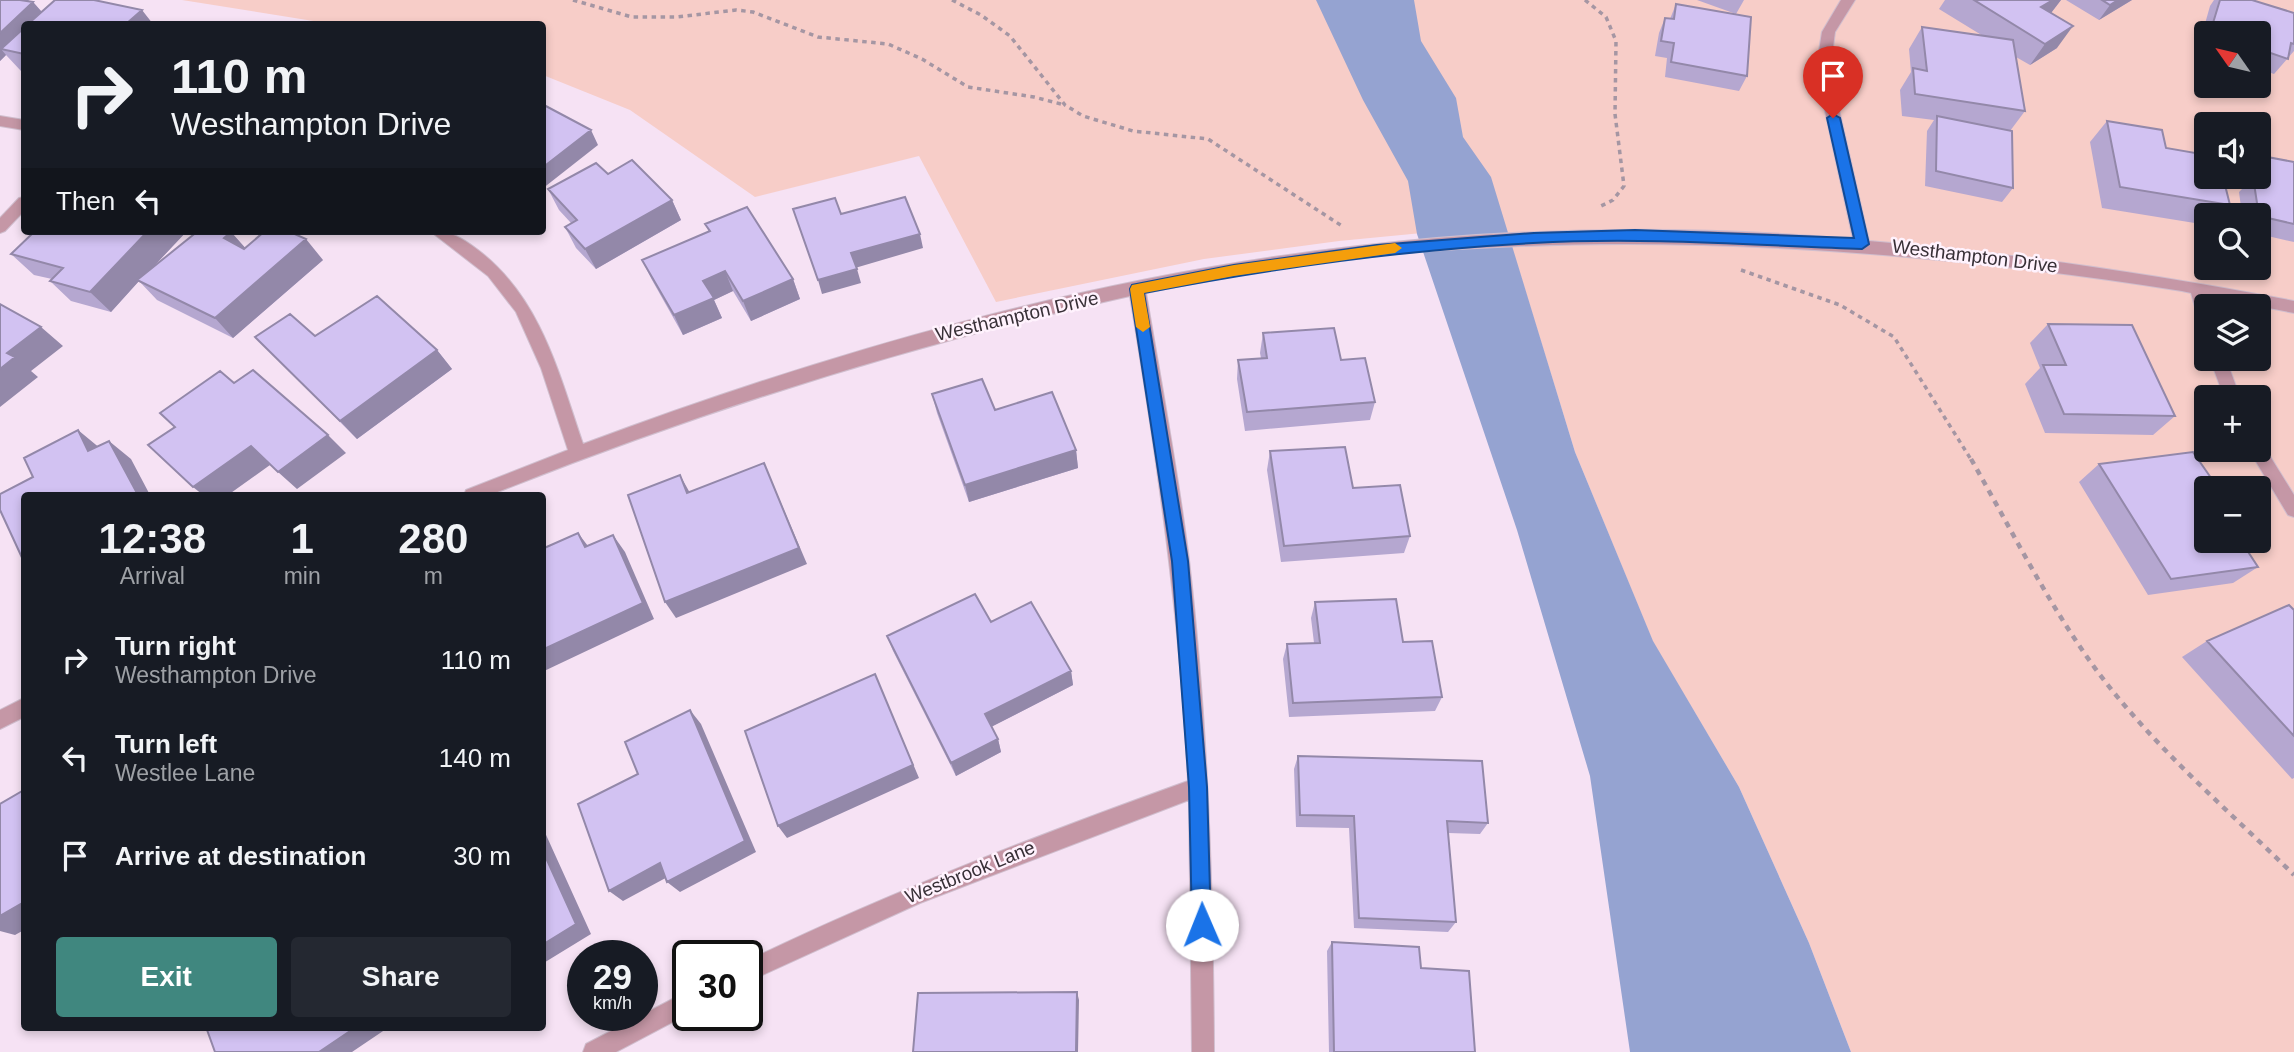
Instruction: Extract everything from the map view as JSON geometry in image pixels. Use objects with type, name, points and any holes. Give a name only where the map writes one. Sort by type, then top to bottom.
[{"type":"street","points":[[1848,0],[1826,35],[1823,61],[1862,244]]},
{"type":"street","points":[[0,121],[21,124]]},
{"type":"street","points":[[0,227],[21,205]]},
{"type":"street","points":[[444,235],[486,265],[508,288],[524,312],[540,344],[577,453]]},
{"type":"street","name":"Westhampton Drive","points":[[480,492],[700,408],[885,348],[1031,311],[1137,289],[1234,271],[1383,249],[1534,238],[1635,235],[1862,244],[1988,255],[2197,288],[2294,307]]},
{"type":"street","points":[[2197,288],[2199,294]]},
{"type":"street","points":[[1137,289],[1180,561],[1198,787],[1203,1052]]},
{"type":"street","points":[[2264,462],[2294,510]]},
{"type":"street","points":[[0,720],[21,709]]},
{"type":"street","name":"Westbrook Lane","points":[[763,964],[808,941],[965,873],[1198,787]]},
{"type":"street","points":[[594,1052],[672,1011]]},
{"type":"path","points":[[573,0],[632,17],[677,17],[737,10],[753,12],[818,37],[888,44],[922,59],[968,87],[1034,96],[1065,105],[1083,116],[1117,128],[1195,135],[1208,139],[1383,249]]},
{"type":"path","points":[[952,0],[981,15],[1010,36],[1065,105]]},
{"type":"path","points":[[1585,0],[1601,10],[1615,34],[1615,103],[1624,186],[1614,200],[1593,209]]},
{"type":"path","points":[[1734,268],[1825,300],[1883,328],[1894,337],[1951,424],[2049,596],[2092,664],[2144,728],[2294,875]]},
{"type":"shaded area","points":[[182,0],[2294,0],[2294,1052],[1851,1052],[1809,943],[1739,787],[1653,642],[1575,452],[1505,225],[1339,241],[1204,259],[996,302],[919,156],[755,197],[630,110],[546,76],[546,21],[313,21]]},
{"type":"water","points":[[1316,0],[1414,0],[1421,41],[1456,98],[1463,137],[1491,177],[1575,452],[1653,641],[1739,787],[1809,943],[1851,1052],[1630,1052],[1590,776],[1517,530],[1417,234],[1408,181],[1363,100]]},
{"type":"building","points":[[0,0],[20,0],[33,2],[0,33]]},
{"type":"building","points":[[55,0],[94,0],[142,10],[129,21],[31,21]]},
{"type":"building","points":[[1974,0],[2053,0],[2041,7],[2073,26],[2045,44]]},
{"type":"building","points":[[2102,0],[2118,0],[2110,5]]},
{"type":"building","points":[[2220,0],[2252,0],[2294,13],[2294,44],[2291,43],[2288,59],[2272,53],[2272,21],[2214,21]]},
{"type":"building","points":[[1676,4],[1751,17],[1747,76],[1671,62],[1674,43],[1661,41],[1665,18],[1674,19]]},
{"type":"building","points":[[1922,27],[2013,40],[2025,111],[1915,94],[1913,68],[1927,71]]},
{"type":"building","points":[[21,31],[21,53],[1,49]]},
{"type":"building","points":[[546,106],[591,130],[546,165]]},
{"type":"building","points":[[1937,116],[2012,131],[2013,188],[1936,171]]},
{"type":"building","points":[[2107,121],[2162,130],[2166,148],[2194,153],[2194,189],[2226,189],[2230,203],[2218,203],[2120,187]]},
{"type":"building","points":[[2271,158],[2294,162],[2294,224],[2271,219],[2271,203],[2257,203],[2255,189],[2271,189]]},
{"type":"building","points":[[632,160],[672,200],[585,249],[565,227],[577,220],[548,189],[596,163],[608,174]]},
{"type":"building","points":[[905,197],[920,234],[851,253],[857,269],[818,280],[793,209],[835,198],[841,214]]},
{"type":"building","points":[[747,207],[793,279],[743,301],[725,271],[703,281],[714,298],[674,315],[642,260],[710,231],[705,224]]},
{"type":"building","points":[[31,235],[144,235],[90,292],[50,281],[63,268],[11,254]]},
{"type":"building","points":[[193,235],[228,235],[224,238],[244,249],[260,235],[297,235],[306,239],[215,318],[137,280]]},
{"type":"building","points":[[377,296],[437,350],[340,421],[255,337],[290,314],[315,336]]},
{"type":"building","points":[[0,304],[41,327],[7,353],[15,357],[0,369]]},
{"type":"building","points":[[2048,324],[2132,325],[2175,416],[2064,414],[2043,365],[2066,365]]},
{"type":"building","points":[[1334,328],[1341,360],[1365,358],[1375,402],[1247,412],[1238,360],[1267,358],[1263,333]]},
{"type":"building","points":[[253,370],[328,435],[278,472],[251,446],[193,487],[148,445],[175,427],[160,413],[220,371],[234,383]]},
{"type":"building","points":[[982,379],[995,410],[1052,392],[1076,450],[965,485],[932,394]]},
{"type":"building","points":[[78,430],[88,451],[109,441],[136,492],[21,492],[21,556],[0,510],[0,494],[33,477],[24,458]]},
{"type":"building","points":[[1345,447],[1353,488],[1400,485],[1410,536],[1284,546],[1270,451]]},
{"type":"building","points":[[2193,452],[2194,462],[2200,462],[2210,476],[2194,476],[2194,553],[2249,553],[2258,567],[2171,579],[2099,464]]},
{"type":"building","points":[[764,463],[799,548],[665,602],[628,495],[680,475],[687,493]]},
{"type":"building","points":[[578,533],[585,547],[613,535],[643,603],[546,648],[546,547]]},
{"type":"building","points":[[975,594],[991,622],[1031,602],[1071,671],[985,714],[998,739],[951,763],[887,636]]},
{"type":"building","points":[[1396,599],[1403,642],[1432,641],[1442,697],[1293,703],[1287,644],[1320,643],[1315,602]]},
{"type":"building","points":[[2289,605],[2294,610],[2294,736],[2207,641]]},
{"type":"building","points":[[875,674],[913,765],[778,826],[745,731]]},
{"type":"building","points":[[690,710],[745,841],[667,882],[660,863],[609,891],[578,804],[638,774],[625,742]]},
{"type":"building","points":[[1298,756],[1482,761],[1488,823],[1447,821],[1456,922],[1359,918],[1354,816],[1300,815]]},
{"type":"building","points":[[21,792],[21,904],[0,916],[0,804]]},
{"type":"building","points":[[546,858],[576,924],[546,943]]},
{"type":"building","points":[[1332,942],[1419,947],[1421,968],[1469,971],[1475,1052],[1334,1052]]},
{"type":"building","points":[[1077,992],[1076,1052],[913,1052],[918,993]]},
{"type":"building","points":[[207,1031],[350,1031],[319,1052],[215,1052]]},
{"type":"slow traffic","points":[[1143,327],[1137,289],[1234,271],[1395,248]]},
{"type":"route","points":[[1202,925],[1198,787],[1180,561],[1137,289],[1234,271],[1377,250],[1534,238],[1635,235],[1862,244],[1833,118]]}]
